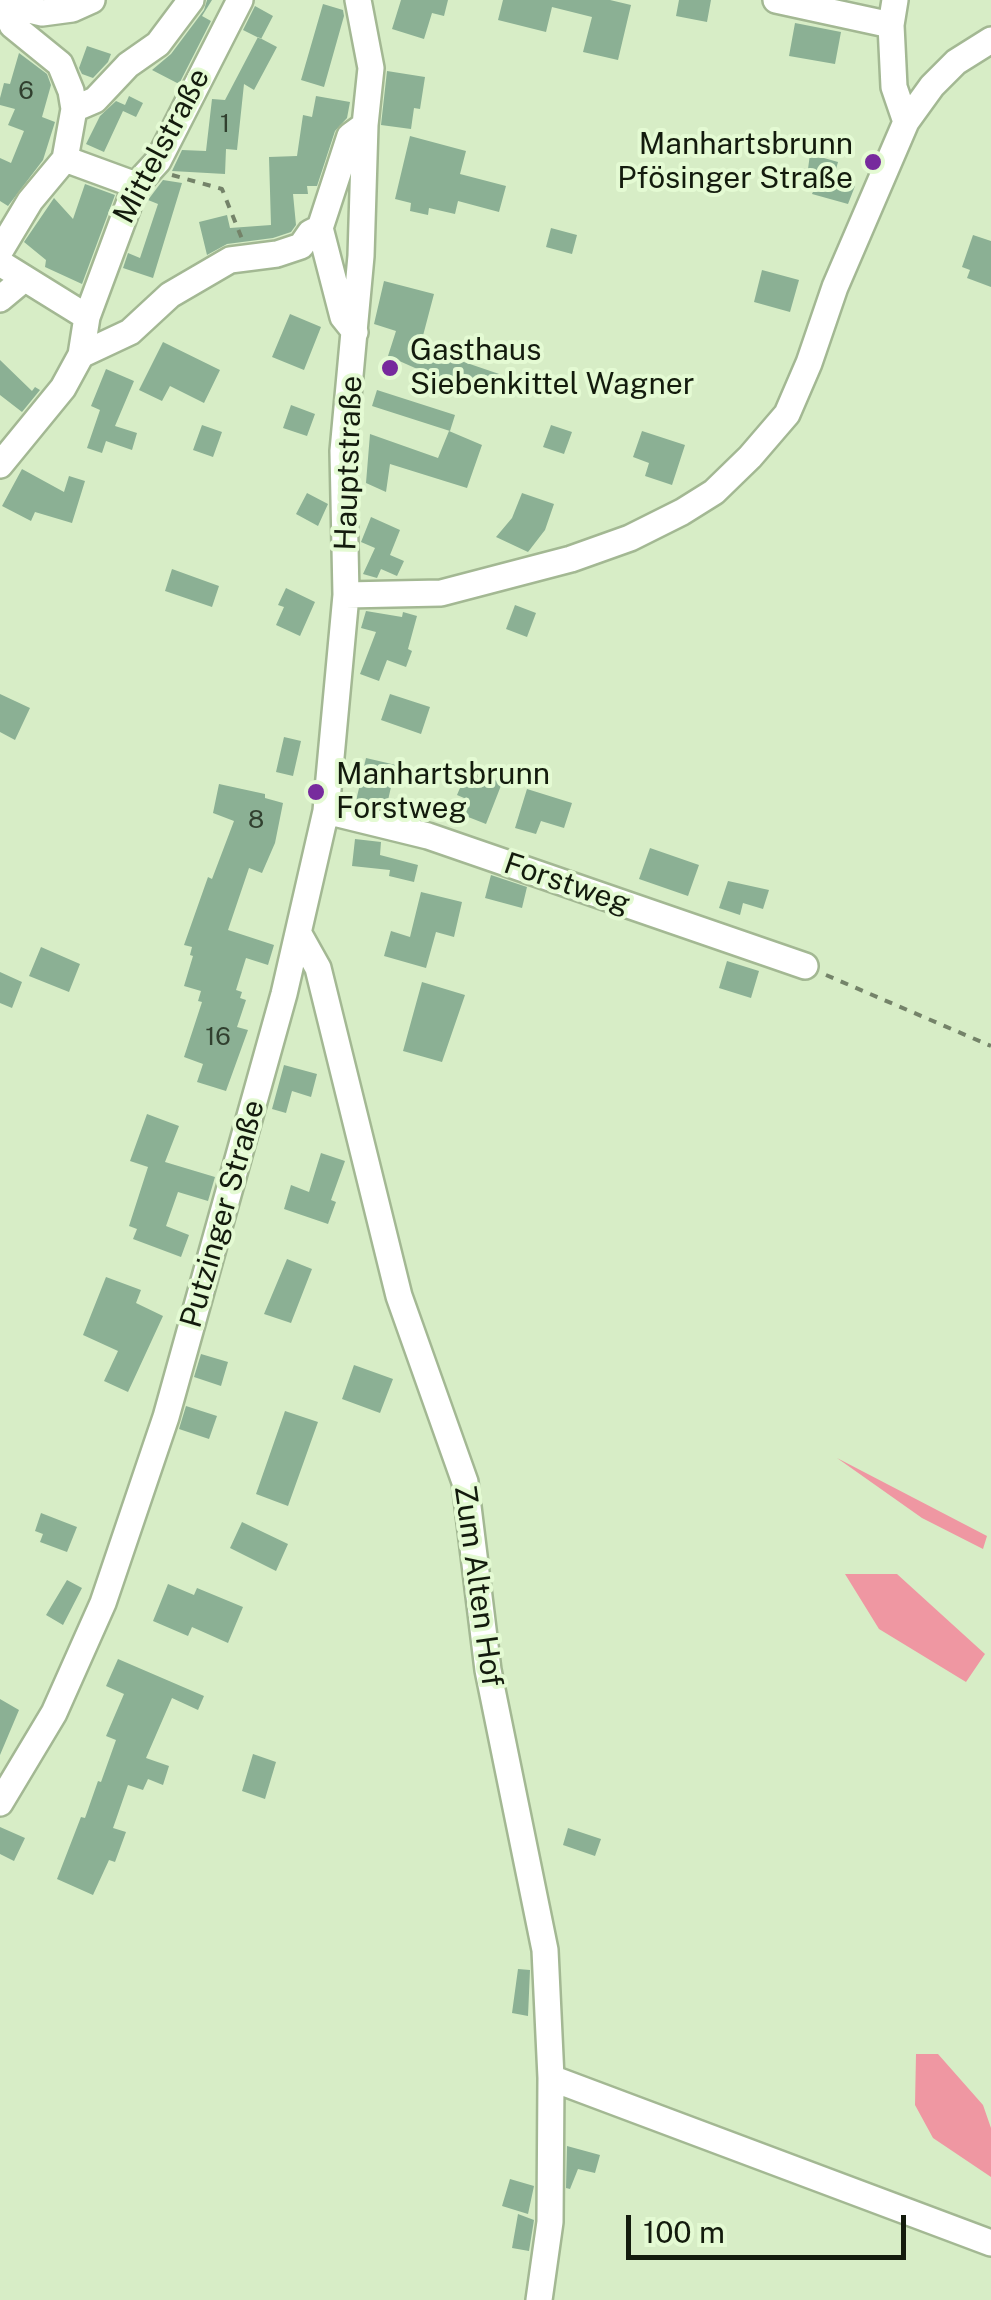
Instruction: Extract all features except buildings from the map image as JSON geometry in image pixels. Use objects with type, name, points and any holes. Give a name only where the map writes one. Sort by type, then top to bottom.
[{"type":"street","points":[[2,4],[42,12],[72,9],[91,0]]},
{"type":"street","points":[[74,109],[94,100],[128,65],[158,44],[191,0]]},
{"type":"street","name":"Mittelstraße","points":[[0,465],[62,388],[81,356],[87,316],[143,178],[158,161],[240,0]]},
{"type":"street","name":"Hauptstraße","points":[[346,595],[343,451],[355,332],[364,126],[372,68],[358,0]]},
{"type":"street","points":[[776,0],[893,13],[894,88],[906,122]]},
{"type":"street","points":[[0,251],[30,201],[65,160],[74,109],[60,64],[12,24],[2,4]]},
{"type":"street","points":[[346,595],[441,594],[552,564],[630,538],[714,492],[750,458],[787,414],[906,122],[932,86],[956,62],[991,40]]},
{"type":"street","name":"Hauptstraße","points":[[355,332],[343,316],[320,228],[350,136],[364,126]]},
{"type":"street","points":[[65,160],[143,178]]},
{"type":"street","points":[[81,356],[130,332],[170,295],[230,260],[301,246],[310,233],[320,228]]},
{"type":"street","points":[[0,262],[87,316]]},
{"type":"street","points":[[0,299],[24,278]]},
{"type":"street","name":"Putzinger Straße","points":[[0,1802],[54,1713],[103,1602],[170,1401],[299,934],[326,812],[346,595]]},
{"type":"street","name":"Forstweg","points":[[326,812],[428,836],[805,966]]},
{"type":"street","name":"Zum Alten Hof","points":[[299,934],[318,968],[399,1296],[465,1482],[488,1670],[545,1950],[551,2078],[550,2222],[539,2300]]},
{"type":"street","points":[[551,2078],[991,2243]]},
{"type":"path","points":[[143,178],[196,179],[222,190],[241,229],[245,258]]},
{"type":"path","points":[[805,966],[991,1046]]},
{"type":"shaded area","points":[[837,1458],[987,1536],[983,1549],[922,1518]]},
{"type":"shaded area","points":[[845,1574],[897,1574],[985,1654],[966,1682],[879,1629]]},
{"type":"shaded area","points":[[916,2054],[938,2054],[983,2105],[991,2128],[991,2177],[933,2138],[915,2105]]},
{"type":"place","name":"Manhartsbrunn Pfösinger Straße","points":[[873,162]]},
{"type":"place","name":"Gasthaus Siebenkittel Wagner","points":[[390,368]]},
{"type":"place","name":"Manhartsbrunn Forstweg","points":[[316,792]]}]
